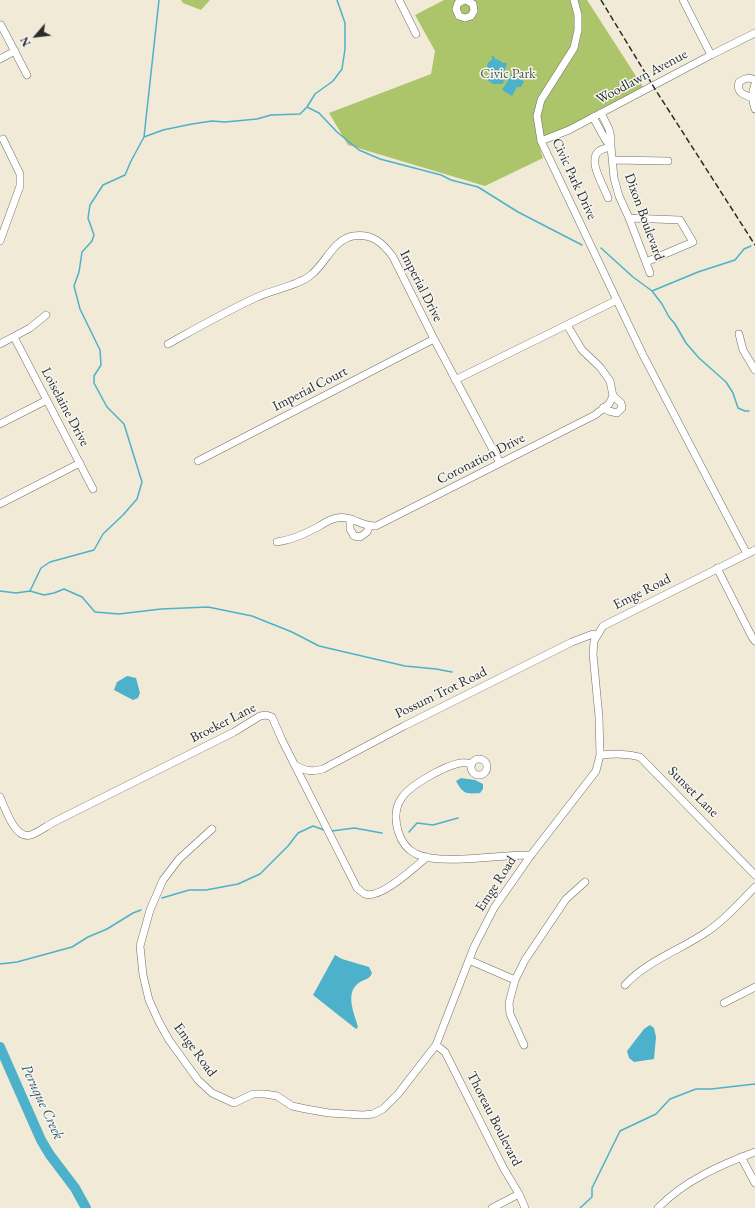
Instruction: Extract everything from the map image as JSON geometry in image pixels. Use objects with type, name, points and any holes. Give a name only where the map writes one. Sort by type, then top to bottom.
[{"type":"street","points":[[399,0],[416,34]]},
{"type":"street","name":"Civic Park Drive","points":[[574,0],[578,15],[578,30],[574,48],[540,100],[537,116],[541,141],[617,300]]},
{"type":"street","points":[[682,0],[711,55]]},
{"type":"street","points":[[1,25],[27,75]]},
{"type":"street","name":"Woodlawn Avenue","points":[[541,141],[569,130],[755,33]]},
{"type":"street","points":[[0,59],[15,52]]},
{"type":"street","points":[[753,98],[742,94],[739,91],[738,86],[739,82],[742,80],[751,78],[755,80]]},
{"type":"street","points":[[755,84],[753,98],[755,109]]},
{"type":"street","name":"Dixon Boulevard","points":[[602,113],[612,138],[612,160],[619,196],[650,273]]},
{"type":"street","name":"Dixon Boulevard","points":[[593,117],[611,147]]},
{"type":"street","points":[[0,241],[2,230],[20,186],[20,174],[3,139]]},
{"type":"street","points":[[608,198],[594,165],[595,156],[600,151],[611,147]]},
{"type":"street","points":[[612,160],[668,161]]},
{"type":"street","points":[[629,218],[680,220],[693,242],[646,262]]},
{"type":"street","name":"Imperial Drive","points":[[168,344],[256,297],[294,284],[311,275],[337,244],[351,236],[371,237],[378,240],[393,257],[455,380],[500,463]]},
{"type":"street","points":[[455,380],[617,300],[747,554]]},
{"type":"street","points":[[0,344],[37,323],[46,315]]},
{"type":"street","points":[[567,325],[582,350],[600,366],[610,382],[613,396],[621,403],[622,408],[617,412],[609,412],[603,408]]},
{"type":"street","points":[[739,334],[743,350],[755,370]]},
{"type":"street","name":"Loiselaine Drive","points":[[14,337],[93,489]]},
{"type":"street","name":"Imperial Court","points":[[198,461],[434,339]]},
{"type":"street","name":"Coronation Drive","points":[[350,519],[350,529],[354,536],[360,537],[367,532],[370,526],[376,526],[390,520],[595,415],[609,404],[613,396]]},
{"type":"street","points":[[0,424],[47,400]]},
{"type":"street","points":[[0,504],[80,462]]},
{"type":"street","points":[[277,542],[298,537],[332,519],[346,517],[370,526]]},
{"type":"street","name":"Emge Road","points":[[212,829],[180,860],[163,880],[150,910],[140,946],[145,981],[150,1000],[159,1022],[169,1040],[198,1080],[212,1093],[234,1103],[253,1094],[265,1094],[277,1096],[292,1106],[328,1113],[363,1115],[373,1114],[383,1109],[398,1094],[436,1045],[474,947],[494,908],[531,855],[596,771],[600,755],[599,717],[593,654],[594,641],[597,635],[603,626],[755,550]]},
{"type":"street","points":[[717,568],[755,641]]},
{"type":"street","name":"Possum Trot Road","points":[[296,766],[305,770],[314,771],[324,769],[404,726],[572,642],[593,634],[597,635]]},
{"type":"street","name":"Broeker Lane","points":[[0,797],[15,827],[24,836],[32,835],[56,821],[234,732],[260,716],[266,715],[272,717],[276,723],[282,740],[357,888],[366,894],[373,894],[386,890],[427,857]]},
{"type":"street","name":"Sunset Lane","points":[[600,755],[630,754],[640,757],[755,875]]},
{"type":"street","points":[[472,764],[459,763],[420,782],[404,794],[398,805],[396,824],[399,836],[404,844],[409,850],[417,854],[427,857],[453,860],[531,855]]},
{"type":"street","points":[[524,1045],[510,1014],[509,1003],[515,980],[524,960],[566,899],[585,882]]},
{"type":"street","points":[[625,985],[635,974],[708,932],[726,917],[755,887]]},
{"type":"street","points":[[469,960],[515,980]]},
{"type":"street","points":[[724,1003],[755,987]]},
{"type":"street","name":"Thoreau Boulevard","points":[[436,1045],[445,1052],[525,1208]]},
{"type":"street","points":[[662,1207],[682,1187],[721,1165],[755,1152]]},
{"type":"street","points":[[741,1157],[755,1183]]},
{"type":"street","points":[[492,1208],[519,1194]]},
{"type":"green space","points":[[181,0],[210,0],[201,10],[183,3]]},
{"type":"green space","name":"Civic Park","points":[[444,0],[587,0],[645,90],[554,137],[538,142],[543,158],[485,186],[348,145],[329,113],[431,74],[435,51],[415,15]]},
{"type":"water","points":[[492,56],[503,63],[507,63],[504,73],[490,72],[503,79],[504,82],[502,84],[493,84],[486,79],[490,74],[487,65],[492,60]]},
{"type":"water","points":[[512,74],[521,80],[522,79],[524,82],[521,87],[517,87],[512,96],[502,90]]},
{"type":"water","points":[[127,676],[136,678],[140,693],[138,698],[133,700],[114,690],[117,682]]},
{"type":"water","points":[[461,778],[475,780],[483,784],[483,789],[480,793],[468,793],[463,791],[456,781]]},
{"type":"water","points":[[335,955],[342,959],[369,967],[372,973],[369,978],[355,986],[352,991],[351,997],[353,1009],[358,1027],[356,1029],[313,995]]},
{"type":"water","points":[[650,1025],[654,1028],[656,1037],[654,1059],[634,1062],[629,1058],[627,1051],[644,1029]]},
{"type":"waterway","points":[[30,591],[41,568],[50,562],[94,550],[103,534],[137,499],[142,482],[124,424],[107,407],[94,383],[94,376],[101,365],[100,350],[80,309],[74,286],[79,272],[82,252],[92,241],[94,235],[88,218],[90,205],[103,185],[125,175],[144,137],[159,0]]},
{"type":"waterway","points":[[144,137],[163,130],[212,121],[225,122],[257,119],[271,115],[300,114],[307,107],[315,94],[333,81],[342,69],[345,49],[345,23],[337,0]]},
{"type":"waterway","points":[[307,107],[319,113],[337,132],[359,150],[380,159],[441,175],[451,180],[478,187],[518,212],[582,245]]},
{"type":"waterway","points":[[652,291],[698,272],[735,260],[744,249],[751,246]]},
{"type":"waterway","points":[[601,248],[633,277],[652,291],[662,304],[686,343],[699,358],[726,382],[733,393],[738,408],[749,411]]},
{"type":"waterway","points":[[0,591],[16,593],[30,591],[44,595],[64,589],[82,597],[95,612],[119,614],[161,609],[208,607],[252,616],[292,632],[319,646],[405,666],[452,672]]},
{"type":"waterway","points":[[409,832],[417,823],[433,825],[458,818]]},
{"type":"waterway","points":[[162,898],[189,890],[206,890],[238,884],[260,874],[288,846],[298,833],[313,826],[324,830]]},
{"type":"waterway","points":[[332,831],[354,828],[382,833]]},
{"type":"waterway","points":[[0,964],[17,962],[72,947],[88,937],[107,929],[133,913],[141,910]]},
{"type":"waterway","name":"Peruque Creek","points":[[0,1047],[41,1140],[50,1155],[75,1188],[86,1208]]},
{"type":"waterway","points":[[580,1208],[592,1197],[592,1188],[620,1131],[656,1114],[670,1099],[696,1089],[711,1089],[755,1084]]},
{"type":"railway","points":[[601,0],[655,89],[755,245]]}]
